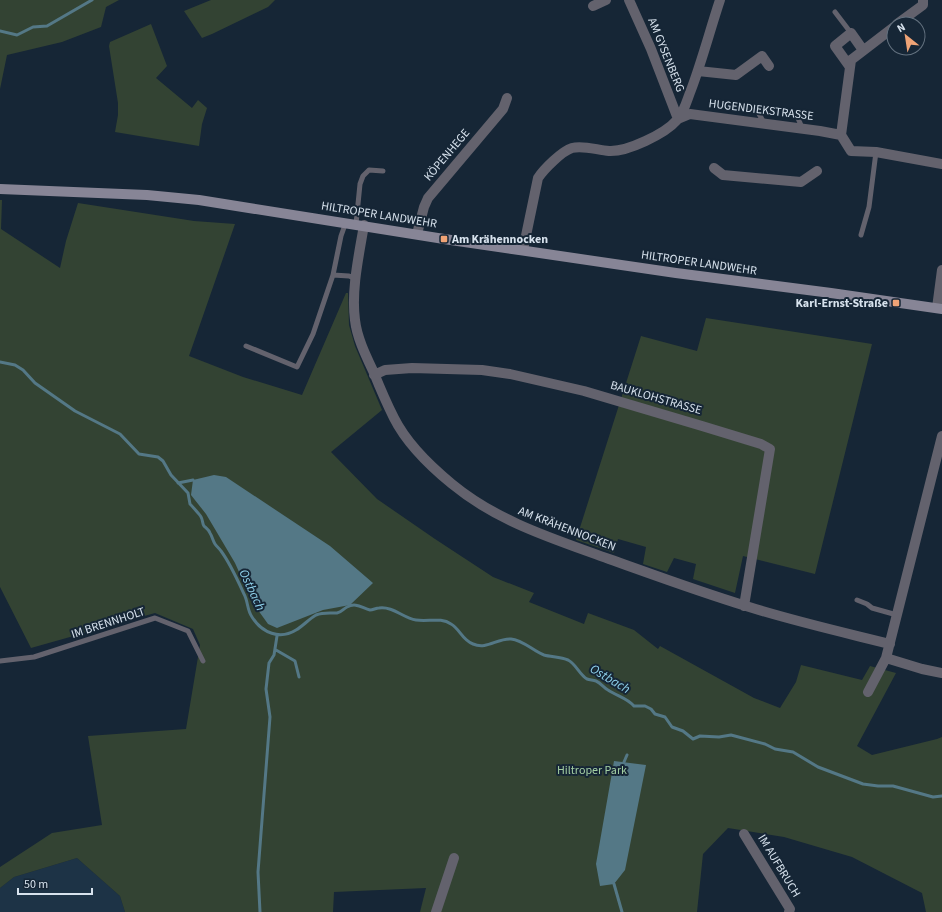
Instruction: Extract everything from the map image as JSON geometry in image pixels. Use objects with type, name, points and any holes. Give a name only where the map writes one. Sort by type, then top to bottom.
[{"type":"street","points":[[593,6],[606,0]]},
{"type":"street","name":"AM GYSENBERG","points":[[629,0],[651,49],[678,119]]},
{"type":"street","name":"AM GYSENBERG","points":[[523,250],[538,178],[542,172],[564,153],[571,148],[610,151],[624,149],[665,131],[678,119],[686,104],[698,71],[720,0]]},
{"type":"street","points":[[908,16],[922,5],[923,0]]},
{"type":"street","points":[[886,32],[851,60],[841,135],[851,150],[876,152],[942,164]]},
{"type":"street","points":[[850,67],[835,46],[851,33],[863,50]]},
{"type":"street","name":"AM GYSENBERG","points":[[698,71],[736,75],[762,56],[769,66]]},
{"type":"street","name":"KÖPENHEGE","points":[[417,234],[428,198],[503,109],[507,98]]},
{"type":"street","name":"HUGENDIEKSTRASSE","points":[[678,119],[690,114],[841,135]]},
{"type":"street","points":[[714,168],[723,175],[801,182],[817,171]]},
{"type":"street","name":"HILTROPER LANDWEHR","points":[[0,189],[147,195],[199,200],[676,273],[831,293],[939,309]]},
{"type":"street","name":"AM KRÄHENNOCKEN","points":[[355,224],[356,279],[354,305],[355,321],[359,338],[395,420],[429,464],[452,484],[482,506],[518,525],[572,546],[744,606],[890,644]]},
{"type":"street","points":[[939,309],[942,270]]},
{"type":"street","name":"BAUKLOHSTRASSE","points":[[374,375],[385,370],[412,368],[482,370],[510,374],[597,395],[760,444],[770,449],[744,606]]},
{"type":"street","points":[[868,692],[886,658],[942,436]]},
{"type":"street","points":[[886,658],[922,669],[942,673]]},
{"type":"street","name":"IM AUFBRUCH","points":[[744,834],[790,909],[789,912]]},
{"type":"street","points":[[436,912],[454,858]]},
{"type":"lane","points":[[835,12],[851,33]]},
{"type":"lane","points":[[758,112],[764,124]]},
{"type":"lane","points":[[796,113],[803,129]]},
{"type":"lane","points":[[861,235],[869,207],[876,152]]},
{"type":"lane","points":[[246,346],[297,368],[313,334],[333,276],[341,236],[355,224],[360,184],[363,176],[369,170],[382,171]]},
{"type":"lane","points":[[333,276],[349,276],[356,279]]},
{"type":"lane","points":[[857,600],[872,608],[897,615]]},
{"type":"lane","name":"IM BRENNHOLT","points":[[0,661],[34,657],[156,618],[188,631],[203,661]]},
{"type":"shaded area","points":[[77,858],[120,896],[125,912],[0,912],[0,888],[14,877]]},
{"type":"green space","points":[[0,0],[119,0],[106,7],[101,27],[62,42],[7,55],[0,89]]},
{"type":"green space","points":[[211,0],[275,0],[268,7],[202,38],[184,11]]},
{"type":"green space","points":[[151,24],[167,66],[156,78],[192,108],[198,100],[207,108],[202,124],[199,146],[115,132],[118,115],[118,103],[109,46],[110,42]]},
{"type":"green space","name":"Hiltroper Park","points":[[0,200],[2,200],[1,229],[60,268],[66,241],[78,203],[194,221],[235,224],[189,356],[243,377],[302,395],[346,293],[348,293],[349,325],[355,346],[382,410],[331,452],[377,499],[493,577],[534,593],[529,602],[584,624],[588,613],[634,630],[658,649],[660,646],[754,698],[780,708],[796,682],[801,665],[862,680],[870,666],[896,673],[857,746],[872,755],[942,737],[942,912],[926,912],[922,893],[852,857],[784,837],[728,828],[703,854],[697,912],[420,912],[426,888],[334,892],[333,912],[125,912],[120,896],[77,858],[14,877],[0,888],[0,867],[52,833],[102,825],[88,736],[186,729],[200,645],[193,629],[155,613],[31,648],[0,587]]},
{"type":"green space","points":[[706,318],[872,344],[815,574],[743,556],[735,593],[693,579],[696,564],[674,558],[667,572],[643,564],[646,547],[618,539],[614,553],[576,540],[641,336],[697,351]]},
{"type":"water","points":[[214,475],[226,477],[330,546],[373,583],[350,605],[323,610],[277,628],[268,624],[253,603],[235,563],[206,514],[191,495],[193,480]]},
{"type":"water","points":[[614,761],[646,765],[625,870],[614,884],[600,886],[596,864]]},
{"type":"waterway","points":[[0,31],[17,35],[33,27],[47,26],[92,0]]},
{"type":"waterway","name":"Ostbach","points":[[0,362],[15,365],[23,370],[35,383],[75,411],[120,434],[139,454],[158,457],[163,461],[171,475],[188,493],[190,504],[201,516],[204,526],[209,531],[215,544],[228,561],[234,572],[252,617],[256,623],[266,631],[278,634],[290,633],[316,615],[324,613],[337,613],[353,605],[370,610],[379,608],[389,609],[416,620],[439,620],[454,626],[466,640],[473,644],[483,646],[501,640],[511,639],[520,641],[544,655],[568,660],[587,679],[598,682],[634,706],[645,706],[651,709],[655,714],[665,717],[672,727],[683,731],[693,739],[700,736],[719,737],[731,735],[765,744],[775,749],[793,752],[818,767],[863,784],[893,786],[933,797],[942,796]]},
{"type":"waterway","points":[[178,483],[193,480]]},
{"type":"waterway","points":[[260,912],[258,872],[270,717],[266,689],[269,663],[274,655],[277,636]]},
{"type":"waterway","points":[[276,650],[295,661],[299,677]]},
{"type":"waterway","points":[[624,762],[627,755]]},
{"type":"waterway","points":[[614,884],[622,912]]},
{"type":"place","name":"Am Krähennocken","points":[[444,239]]},
{"type":"place","name":"Karl-Ernst-Straße","points":[[896,303]]}]
